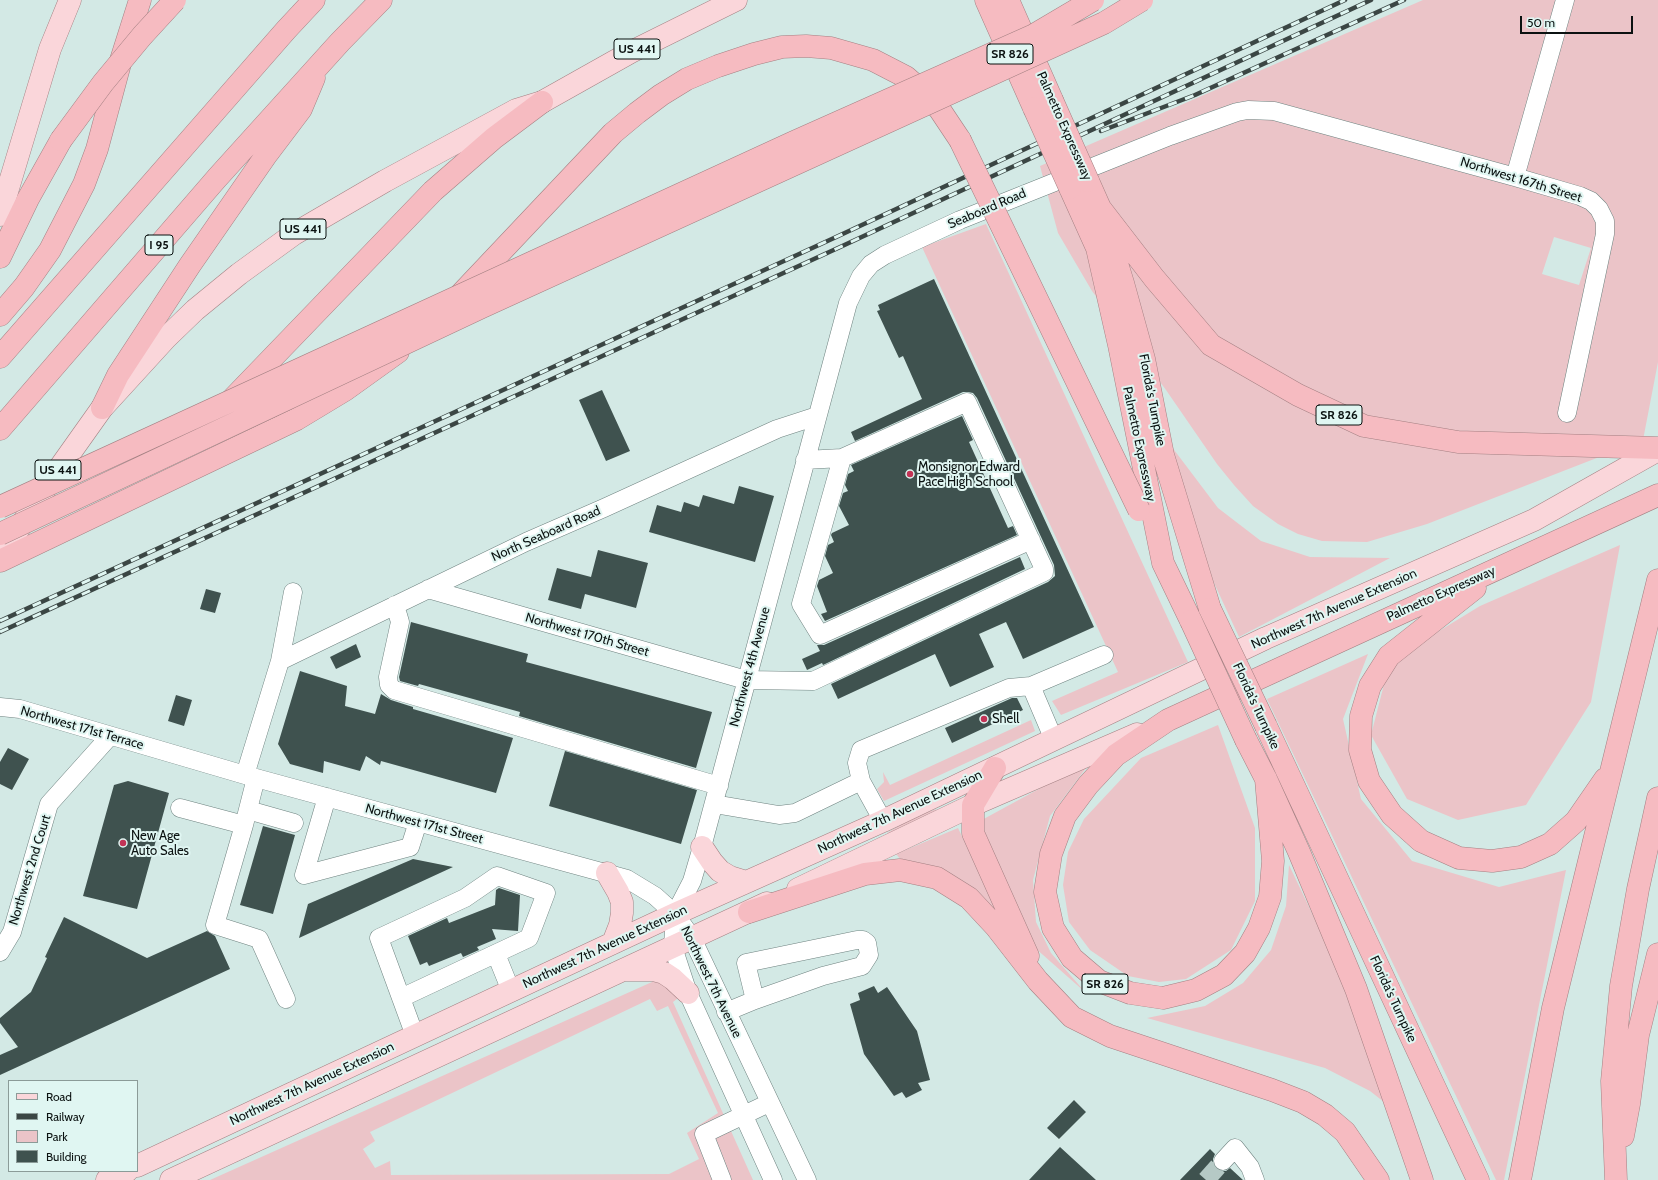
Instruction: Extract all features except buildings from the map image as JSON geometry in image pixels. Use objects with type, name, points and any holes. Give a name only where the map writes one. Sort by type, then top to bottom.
[{"type":"highway","points":[[0,315],[24,288],[50,250],[84,184],[97,149],[121,60],[140,0]]},
{"type":"highway","points":[[0,257],[35,184],[61,140],[108,77],[174,0]]},
{"type":"highway","points":[[0,357],[274,43],[314,0]]},
{"type":"highway","name":"I 95","points":[[0,429],[217,178],[320,63],[381,0]]},
{"type":"highway","name":"Palmetto Expressway","points":[[986,0],[1043,104]]},
{"type":"highway","name":"Palmetto Expressway","points":[[1008,0],[1043,104]]},
{"type":"highway","points":[[0,507],[736,169],[1034,35],[1094,0]]},
{"type":"highway","points":[[8,534],[482,306],[1098,26],[1142,0]]},
{"type":"highway","points":[[0,561],[297,419],[345,390],[378,368],[406,346],[451,304],[613,133],[661,95],[687,79],[718,66],[782,46],[831,48],[849,52],[889,67],[906,77],[929,97],[940,110],[960,140],[1164,563]]},
{"type":"highway","points":[[102,408],[118,374],[207,239],[301,108],[320,63]]},
{"type":"highway","points":[[90,518],[146,471],[184,443],[221,412],[433,190],[482,148],[542,102]]},
{"type":"highway","name":"SR 826","points":[[1043,104],[1079,184]]},
{"type":"highway","name":"Palmetto Expressway","points":[[1079,184],[1100,208]]},
{"type":"highway","name":"Palmetto Expressway","points":[[1079,184],[1097,248],[1119,345],[1164,563],[1246,740],[1266,779]]},
{"type":"highway","name":"SR 826","points":[[1100,208],[1154,278],[1211,345],[1298,395],[1364,426],[1458,442],[1658,449]]},
{"type":"highway","name":"Florida's Turnpike","points":[[1100,208],[1123,282],[1144,359],[1163,455],[1210,609],[1478,1180]]},
{"type":"highway","name":"Palmetto Expressway","points":[[1168,720],[1658,495]]},
{"type":"highway","points":[[1504,565],[1389,656],[1370,686],[1361,716],[1360,750],[1369,781],[1392,815],[1421,841],[1459,858],[1492,861],[1521,857],[1550,844],[1576,821],[1613,767]]},
{"type":"highway","points":[[1521,1171],[1553,1008],[1658,580]]},
{"type":"highway","name":"SR 826","points":[[1168,720],[1116,755],[1088,785],[1065,816],[1051,854],[1044,892],[1054,928],[1072,958],[1099,981],[1130,993],[1163,998],[1196,990],[1224,975],[1245,953],[1259,928],[1270,897],[1273,861],[1266,779]]},
{"type":"highway","points":[[995,768],[973,805],[973,833],[1038,981]]},
{"type":"highway","points":[[1266,779],[1299,852],[1356,989],[1422,1180]]},
{"type":"highway","points":[[1616,1177],[1612,1081],[1621,986],[1638,889],[1658,798]]},
{"type":"highway","points":[[749,912],[865,874],[900,870],[937,878],[969,898],[996,928],[1038,981],[1072,1017],[1110,1036],[1272,1090],[1308,1105],[1325,1115],[1345,1132],[1378,1180]]},
{"type":"highway","points":[[1616,1177],[1629,1104],[1638,1035],[1658,954]]},
{"type":"main road","name":"US 441","points":[[0,556],[8,534],[102,408],[148,357],[195,310],[239,274],[279,244],[307,226],[380,184],[516,110],[542,102],[631,52],[736,0]]},
{"type":"main road","points":[[0,214],[50,49],[66,5]]},
{"type":"main road","name":"Northwest 7th Avenue Extension","points":[[138,1167],[675,914],[883,821],[1266,638],[1534,520],[1658,449]]},
{"type":"main road","name":"Northwest 7th Avenue Extension","points":[[170,1180],[749,912],[973,805],[1168,720]]},
{"type":"main road","points":[[702,847],[720,871],[730,877],[746,882]]},
{"type":"main road","points":[[607,874],[622,902],[620,925],[613,943]]},
{"type":"main road","points":[[622,970],[653,970],[664,973],[673,979],[688,994]]},
{"type":"street","points":[[1516,177],[1565,0]]},
{"type":"street","name":"Northwest 167th Street","points":[[1260,109],[1288,115],[1516,177],[1580,196],[1591,202],[1599,209],[1605,221],[1605,234],[1567,413]]},
{"type":"street","name":"Seaboard Road","points":[[817,416],[848,303],[861,276],[871,264],[885,255],[960,220],[1170,136],[1225,115],[1260,109]]},
{"type":"street","points":[[805,460],[842,458],[967,402],[1031,540],[820,635],[801,604],[842,458]]},
{"type":"street","name":"Northwest 4th Avenue","points":[[675,914],[692,881],[702,847],[817,416]]},
{"type":"street","name":"North Seaboard Road","points":[[280,661],[526,542],[777,429],[817,416]]},
{"type":"street","name":"Northwest 170th Street","points":[[428,589],[746,680],[813,681],[1042,573],[1044,569],[1031,540]]},
{"type":"street","points":[[286,999],[259,939],[215,925],[246,818],[250,776],[280,661],[293,592]]},
{"type":"street","points":[[395,605],[400,622],[388,677],[389,685],[394,690],[719,786]]},
{"type":"street","points":[[883,821],[861,781],[857,763],[860,750],[1009,688],[1031,686],[1104,655]]},
{"type":"street","points":[[1031,686],[1054,740]]},
{"type":"street","name":"Northwest 171st Terrace","points":[[0,707],[20,710],[164,751]]},
{"type":"street","name":"Northwest 2nd Court","points":[[0,952],[12,932],[49,804],[110,736]]},
{"type":"street","name":"Northwest 171st Street","points":[[164,751],[327,798],[627,879],[656,896],[675,914]]},
{"type":"street","points":[[714,804],[779,815],[795,813],[861,781]]},
{"type":"street","points":[[327,798],[304,875],[410,847],[418,822]]},
{"type":"street","points":[[180,808],[246,818],[294,823]]},
{"type":"street","points":[[401,998],[529,938],[546,893],[497,876],[465,898],[379,938],[401,998],[415,1036]]},
{"type":"street","name":"Northwest 7th Avenue","points":[[675,914],[682,942],[688,994],[773,1180]]},
{"type":"street","points":[[726,1012],[823,976],[862,966],[869,956],[867,943],[863,940],[857,940],[746,963],[755,1000]]},
{"type":"street","name":"Northwest 7th Avenue","points":[[682,942],[726,1012],[807,1180]]},
{"type":"street","points":[[496,954],[511,991]]},
{"type":"street","points":[[721,1179],[704,1134],[770,1103]]},
{"type":"street","points":[[1223,1161],[1235,1148],[1250,1167],[1255,1180]]},
{"type":"green space","points":[[1423,0],[1658,0],[1658,362],[1643,440],[1427,524],[1367,542],[1322,541],[1298,534],[1278,524],[1253,506],[1234,485],[1217,464],[1166,390],[1092,291],[1058,233],[1040,166]],"holes":[[[1554,237],[1591,248],[1579,285],[1542,274]]]},
{"type":"green space","points":[[986,224],[1188,662],[1061,715],[1052,701],[1118,672],[922,247]]},
{"type":"green space","points":[[1119,377],[1218,508],[1261,541],[1310,557],[1390,558],[1239,637]]},
{"type":"green space","points":[[1620,545],[1591,702],[1526,805],[1458,820],[1407,799],[1371,735],[1390,661],[1480,606]]},
{"type":"green space","points":[[1368,654],[1343,719],[1361,799],[1412,861],[1499,887],[1566,870],[1504,1180],[1496,1180],[1267,699]]},
{"type":"green space","points":[[1031,720],[1035,731],[884,801],[877,789],[884,782],[883,772],[890,785]]},
{"type":"green space","points":[[1218,725],[1255,828],[1255,901],[1231,950],[1186,979],[1159,982],[1128,976],[1090,950],[1069,922],[1063,885],[1068,852],[1084,819],[1141,758]]},
{"type":"green space","points":[[1092,760],[1050,816],[1033,880],[1036,922],[1051,953],[1085,992],[1034,947],[980,821]]},
{"type":"green space","points":[[937,809],[928,819],[893,836],[887,833],[917,815]]},
{"type":"green space","points":[[958,828],[1003,921],[901,860],[896,854]]},
{"type":"green space","points":[[1289,865],[1413,1125],[1370,1091],[1325,1068],[1147,1018],[1205,1006],[1243,983],[1271,950],[1286,906]]},
{"type":"green space","points":[[657,981],[677,994],[677,999],[673,1002],[753,1180],[210,1180]],"holes":[[[650,999],[657,1011],[668,1006],[718,1113],[687,1133],[699,1159],[669,1174],[391,1175],[390,1161],[375,1168],[363,1149],[375,1141],[370,1132]]]},
{"type":"tunnel","points":[[1206,1180],[1223,1161]]},
{"type":"railway","points":[[0,621],[834,238],[1345,0]]},
{"type":"railway","points":[[0,632],[838,248],[1371,0]]},
{"type":"railway","points":[[1101,131],[1195,95],[1404,0]]},
{"type":"place","name":"Monsignor Edward Pace High School","points":[[910,474]]},
{"type":"place","name":"Shell","points":[[984,719]]},
{"type":"place","name":"New Age Auto Sales","points":[[123,843]]}]
